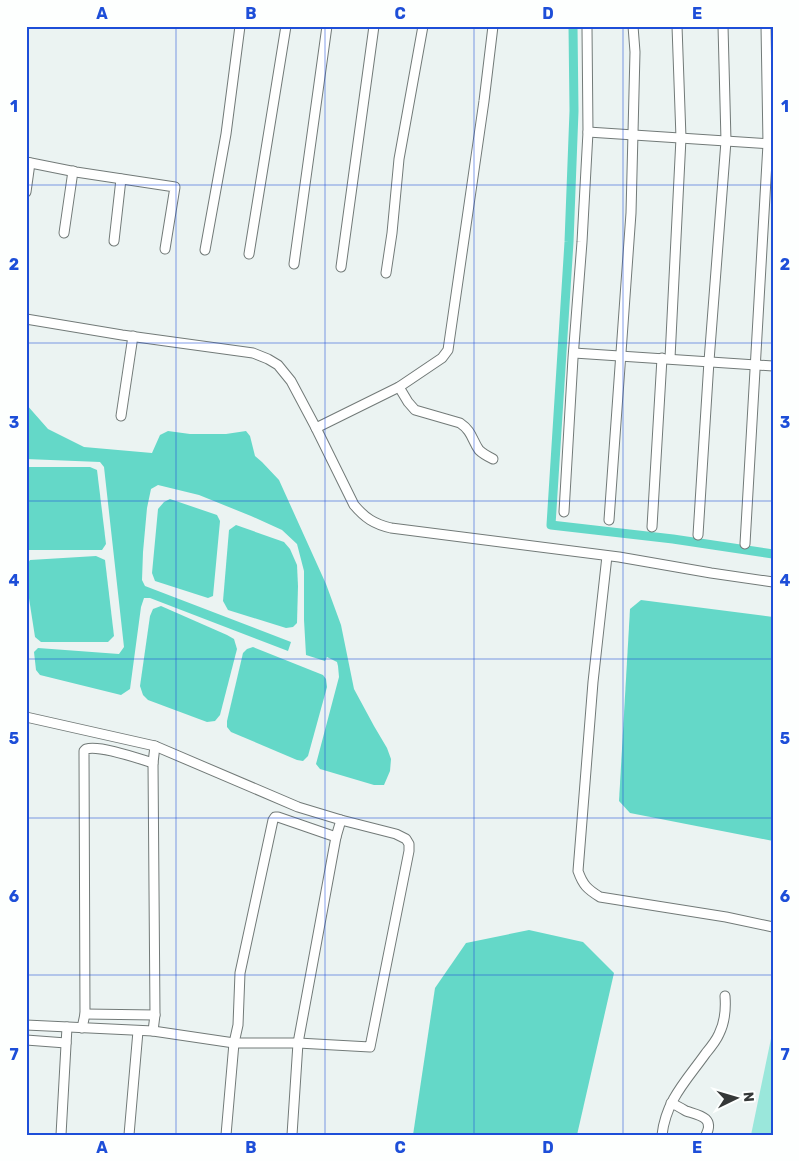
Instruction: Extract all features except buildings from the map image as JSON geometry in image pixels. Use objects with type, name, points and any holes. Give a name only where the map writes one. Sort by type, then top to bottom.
[{"type":"street","points":[[205,250],[226,134],[240,26]]},
{"type":"street","points":[[249,254],[286,26]]},
{"type":"street","points":[[294,264],[327,26]]},
{"type":"street","points":[[341,267],[374,26]]},
{"type":"street","points":[[316,428],[399,387],[442,358],[448,350],[493,26]]},
{"type":"street","points":[[609,520],[631,213],[635,52],[633,26]]},
{"type":"street","points":[[652,528],[681,138],[677,26]]},
{"type":"street","points":[[698,536],[726,141],[723,26]]},
{"type":"street","points":[[745,544],[770,144],[766,26]]},
{"type":"street","points":[[386,273],[399,159],[420,27]]},
{"type":"street","points":[[564,512],[588,132],[587,28]]},
{"type":"street","points":[[588,132],[770,144]]},
{"type":"street","points":[[26,192],[28,163],[175,187],[165,249]]},
{"type":"street","points":[[64,233],[73,171]]},
{"type":"street","points":[[114,241],[121,179]]},
{"type":"street","points":[[26,319],[253,352],[268,359],[278,365],[287,376],[316,428],[354,505],[370,521],[380,526],[619,557],[773,582]]},
{"type":"street","points":[[121,416],[133,336]]},
{"type":"street","points":[[574,353],[773,366]]},
{"type":"street","points":[[399,387],[415,410],[465,426],[470,431],[479,450],[493,459]]},
{"type":"street","points":[[606,556],[593,682],[578,871],[582,881],[589,890],[600,897],[726,917],[773,928]]},
{"type":"street","points":[[26,717],[155,746],[298,807],[401,836],[406,839],[409,851],[370,1047],[298,1043],[234,1043],[153,1031],[26,1025]]},
{"type":"street","points":[[153,1031],[155,1015],[153,762],[155,746]]},
{"type":"street","points":[[82,1028],[85,1014],[84,751],[91,748],[153,762]]},
{"type":"street","points":[[226,1135],[234,1043],[238,1025],[240,973],[273,820],[275,817],[278,817],[336,837]]},
{"type":"street","points":[[292,1135],[298,1043],[336,837],[341,820]]},
{"type":"street","points":[[662,1135],[665,1117],[676,1093],[719,1034],[725,1013],[726,996]]},
{"type":"street","points":[[85,1014],[155,1015]]},
{"type":"street","points":[[61,1135],[67,1027]]},
{"type":"street","points":[[129,1135],[138,1030]]},
{"type":"street","points":[[26,1040],[66,1043]]},
{"type":"street","points":[[671,1103],[705,1118],[708,1127],[706,1135]]},
{"type":"shaded area","points":[[26,404],[48,429],[84,447],[152,453],[160,435],[168,431],[190,434],[226,434],[246,431],[250,436],[255,456],[279,480],[326,584],[341,625],[354,689],[387,748],[391,759],[390,771],[384,785],[374,785],[320,769],[316,764],[339,677],[337,662],[327,657],[325,661],[306,655],[304,571],[297,544],[282,530],[199,495],[158,485],[151,489],[147,508],[143,552],[142,580],[145,586],[291,642],[288,651],[150,598],[144,598],[141,607],[130,689],[121,695],[40,675],[36,670],[34,652],[38,648],[119,654],[124,647],[104,467],[100,462],[26,459]]},
{"type":"shaded area","points":[[26,467],[90,467],[97,470],[106,544],[102,550],[26,550]]},
{"type":"shaded area","points":[[170,499],[217,515],[220,521],[213,596],[208,598],[155,581],[152,573],[158,509],[164,502]]},
{"type":"shaded area","points":[[236,525],[284,542],[290,549],[297,565],[298,586],[297,623],[293,627],[286,628],[228,610],[223,601],[229,530]]},
{"type":"shaded area","points":[[96,556],[105,560],[114,636],[108,642],[41,642],[35,637],[26,579],[26,566],[30,560]]},
{"type":"shaded area","points":[[641,600],[773,617],[773,841],[630,813],[619,801],[630,609]]},
{"type":"shaded area","points":[[161,606],[234,639],[237,649],[220,715],[215,721],[207,722],[148,700],[143,695],[140,686],[150,616],[153,609]]},
{"type":"shaded area","points":[[253,647],[323,675],[326,679],[327,687],[308,756],[303,761],[231,732],[227,727],[243,653]]},
{"type":"shaded area","points":[[529,930],[583,942],[614,973],[577,1135],[413,1135],[435,988],[466,943]]},
{"type":"shaded area","points":[[773,1029],[773,1135],[751,1135]]},
{"type":"waterway","points":[[573,26],[574,111],[569,242],[551,525],[673,539],[773,554]]}]
